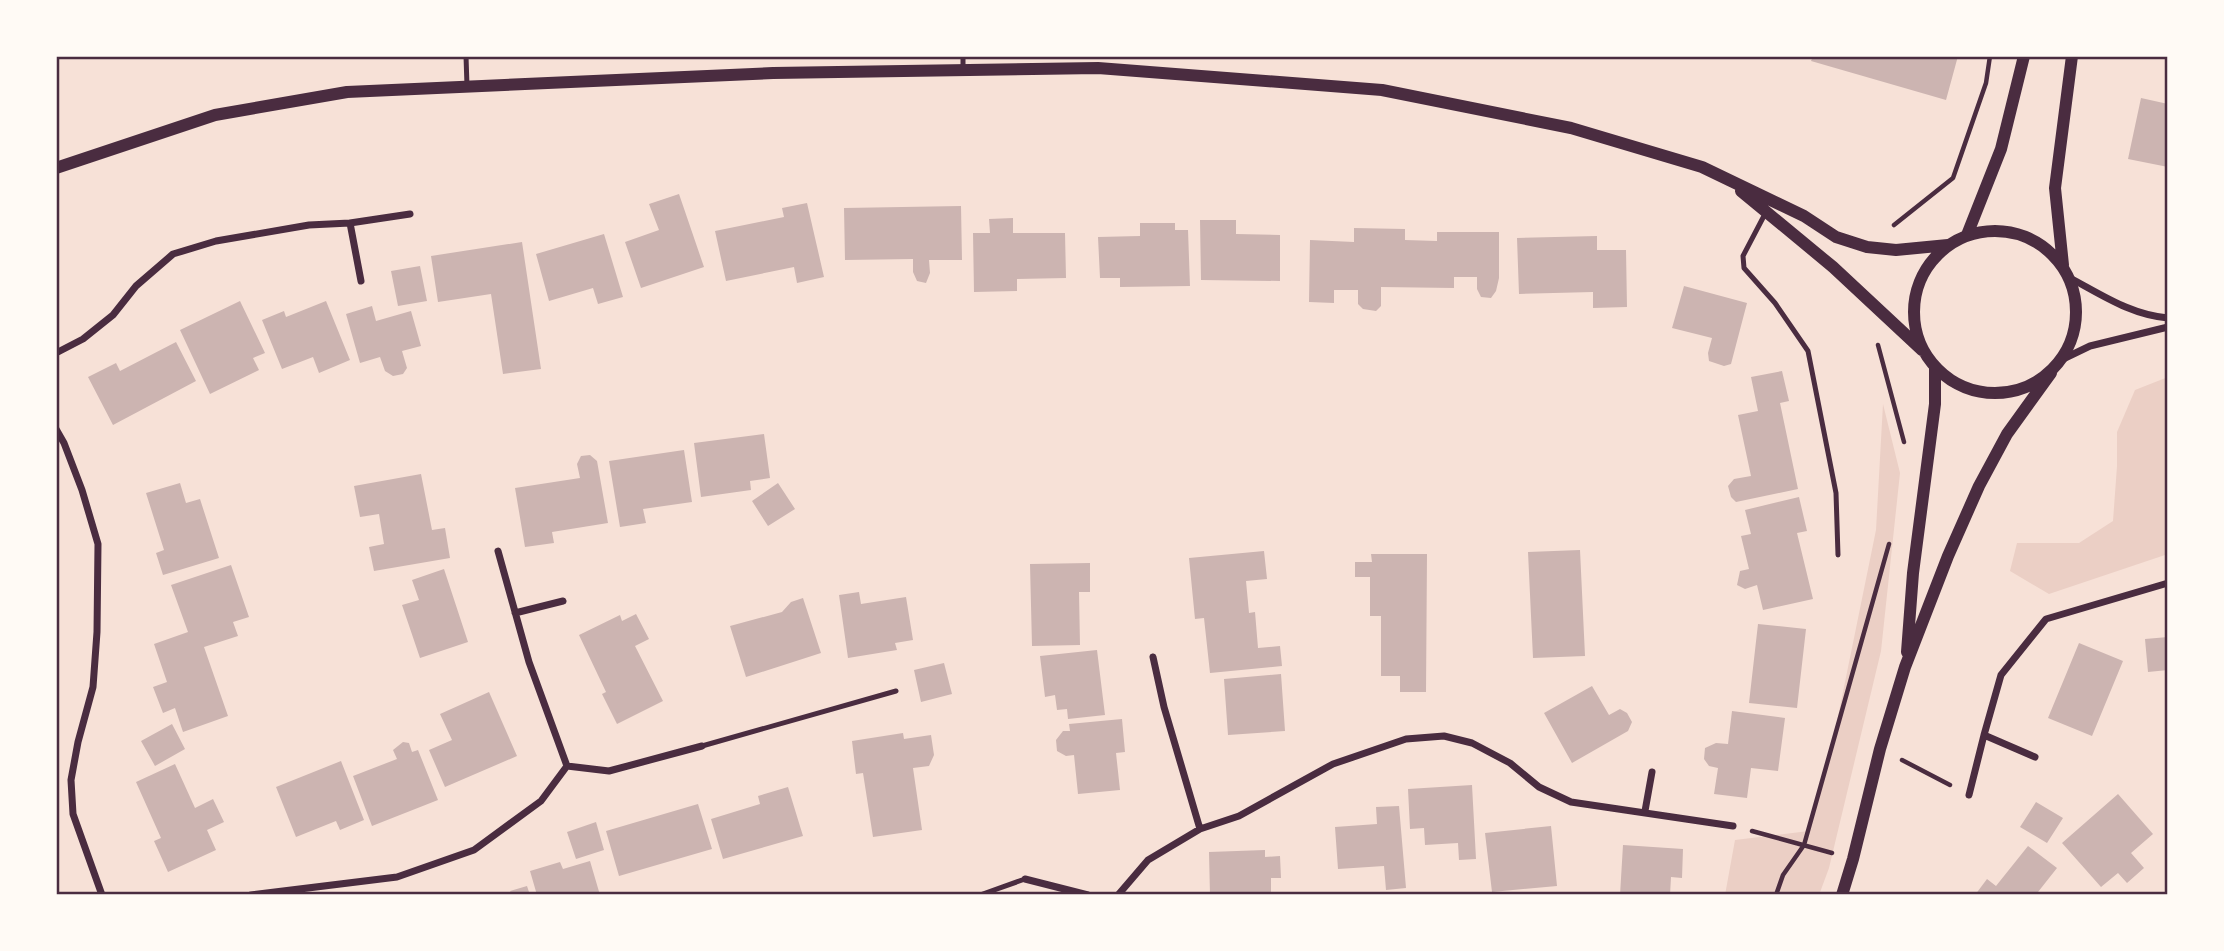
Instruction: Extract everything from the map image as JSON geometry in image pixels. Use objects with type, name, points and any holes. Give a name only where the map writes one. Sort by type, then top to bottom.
[{"type":"street","points":[[1967,235],[2000,149],[2024,56]]},
{"type":"street","points":[[2063,265],[2055,188],[2072,56]]},
{"type":"street","points":[[56,168],[215,115],[347,92],[773,73],[1098,68],[1382,90],[1571,128],[1702,167],[1804,216],[1836,237],[1867,247],[1896,250],[1948,244],[1967,235],[1989,230],[2025,235],[2046,247],[2063,265],[2075,291],[2077,324],[2070,345],[2061,360],[2007,434],[1979,486],[1948,556],[1905,667],[1880,748],[1842,895]]},
{"type":"street","points":[[1723,176],[1833,267],[1924,353],[1935,367],[1962,387],[1991,394],[2025,388],[2051,373]]},
{"type":"street","points":[[56,353],[83,339],[113,316],[136,286],[173,254],[216,241],[309,225],[350,223],[410,214]]},
{"type":"street","points":[[350,223],[361,281]]},
{"type":"street","points":[[1924,353],[1915,330],[1913,308],[1920,280],[1931,261],[1948,244]]},
{"type":"street","points":[[2070,278],[2123,307],[2150,316],[2168,318]]},
{"type":"street","points":[[2061,360],[2090,346],[2168,327]]},
{"type":"street","points":[[1905,667],[1913,573],[1935,404],[1935,367]]},
{"type":"street","points":[[56,429],[73,466],[98,544],[93,687],[71,780],[73,814],[102,895]]},
{"type":"street","points":[[498,551],[541,697],[567,766]]},
{"type":"street","points":[[1969,795],[2001,676],[2046,619],[2168,583]]},
{"type":"street","points":[[515,613],[563,601]]},
{"type":"street","points":[[1153,657],[1164,707],[1200,829]]},
{"type":"street","points":[[1984,735],[2035,757]]},
{"type":"street","points":[[1118,895],[1148,860],[1200,829],[1239,816],[1333,764],[1406,739],[1444,736],[1472,743],[1510,762],[1539,788],[1571,802],[1733,826]]},
{"type":"street","points":[[567,766],[609,771],[702,746]]},
{"type":"street","points":[[251,895],[397,877],[474,850],[541,801],[567,766]]},
{"type":"street","points":[[1645,811],[1652,772]]},
{"type":"street","points":[[1025,879],[1088,895]]},
{"type":"lane","points":[[466,56],[467,86]]},
{"type":"lane","points":[[962,56],[963,70]]},
{"type":"lane","points":[[1766,212],[1743,256],[1744,268],[1775,303],[1808,351],[1836,493],[1838,555]]},
{"type":"lane","points":[[702,746],[897,691]]},
{"type":"lane","points":[[980,895],[1025,879]]},
{"type":"path","points":[[1867,247],[1953,178],[1986,83],[1990,56]]},
{"type":"path","points":[[1866,298],[1908,455]]},
{"type":"path","points":[[1776,895],[1783,874],[1804,845],[1892,533]]},
{"type":"path","points":[[1880,748],[1969,795]]},
{"type":"path","points":[[1733,826],[1853,859]]},
{"type":"shaded area","points":[[2168,377],[2168,554],[2049,594],[2010,571],[2017,543],[2079,543],[2113,521],[2117,432],[2135,390]]},
{"type":"shaded area","points":[[1883,404],[1900,473],[1881,651],[1829,868],[1819,895],[1725,895],[1735,840],[1809,831],[1833,741],[1876,530]]},
{"type":"building","points":[[1813,56],[1958,56],[1946,100],[1811,61]]},
{"type":"building","points":[[2141,98],[2168,104],[2168,167],[2128,159]]},
{"type":"building","points":[[679,194],[704,267],[641,288],[625,242],[659,230],[649,204]]},
{"type":"building","points":[[807,203],[824,277],[797,283],[794,267],[726,281],[715,231],[784,217],[782,208]]},
{"type":"building","points":[[961,206],[962,260],[929,260],[930,273],[926,283],[917,281],[913,272],[913,259],[845,260],[844,208]]},
{"type":"building","points":[[1013,218],[1013,233],[1065,233],[1066,278],[1017,279],[1017,291],[974,292],[973,233],[990,233],[989,219]]},
{"type":"building","points":[[1200,220],[1236,220],[1236,234],[1280,235],[1280,281],[1201,280]]},
{"type":"building","points":[[1140,223],[1175,223],[1175,230],[1188,230],[1190,286],[1120,287],[1120,278],[1100,278],[1098,237],[1140,236]]},
{"type":"building","points":[[1354,228],[1405,229],[1405,240],[1437,241],[1437,232],[1499,232],[1499,278],[1496,291],[1491,298],[1481,297],[1477,289],[1477,277],[1454,277],[1454,288],[1381,287],[1381,306],[1376,311],[1363,309],[1358,304],[1358,290],[1334,290],[1334,303],[1309,302],[1310,240],[1354,242]]},
{"type":"building","points":[[604,234],[623,297],[598,304],[593,288],[549,301],[536,254]]},
{"type":"building","points":[[1597,236],[1597,250],[1626,250],[1627,307],[1593,308],[1593,292],[1519,294],[1517,238]]},
{"type":"building","points":[[522,242],[541,369],[503,374],[491,294],[438,302],[431,256]]},
{"type":"building","points":[[420,266],[427,301],[398,306],[391,271]]},
{"type":"building","points":[[1684,286],[1747,303],[1731,364],[1724,366],[1709,361],[1712,338],[1672,328]]},
{"type":"building","points":[[240,301],[265,353],[253,358],[259,370],[210,394],[180,330]]},
{"type":"building","points":[[326,301],[350,360],[319,373],[313,357],[282,369],[262,320],[284,311],[286,317]]},
{"type":"building","points":[[372,306],[376,321],[411,311],[421,346],[402,351],[407,368],[403,374],[393,376],[385,371],[380,357],[360,363],[346,314]]},
{"type":"building","points":[[176,342],[196,381],[113,425],[88,377],[116,363],[120,371]]},
{"type":"building","points":[[1782,371],[1789,401],[1780,403],[1798,489],[1736,502],[1731,497],[1728,486],[1734,479],[1751,476],[1738,415],[1758,411],[1751,377]]},
{"type":"building","points":[[764,434],[770,478],[750,481],[751,490],[701,497],[694,443]]},
{"type":"building","points":[[684,450],[692,502],[643,509],[646,523],[620,527],[609,461]]},
{"type":"building","points":[[590,455],[597,461],[608,523],[552,532],[554,543],[525,547],[515,488],[580,478],[577,464],[581,456]]},
{"type":"building","points":[[421,474],[432,530],[445,528],[450,558],[374,571],[369,547],[384,544],[379,514],[360,517],[354,486]]},
{"type":"building","points":[[180,483],[186,503],[200,499],[219,558],[163,575],[156,553],[164,550],[146,493]]},
{"type":"building","points":[[778,483],[795,509],[768,526],[752,501]]},
{"type":"building","points":[[1799,497],[1807,531],[1797,533],[1813,599],[1763,610],[1757,585],[1745,589],[1737,585],[1740,571],[1749,569],[1741,536],[1751,534],[1745,510]]},
{"type":"building","points":[[1580,550],[1585,656],[1533,658],[1528,552]]},
{"type":"building","points":[[1264,551],[1267,579],[1246,581],[1249,613],[1255,612],[1258,648],[1280,646],[1282,666],[1210,673],[1204,618],[1195,619],[1189,558]]},
{"type":"building","points":[[1371,554],[1427,554],[1426,692],[1400,692],[1400,676],[1381,676],[1381,616],[1370,616],[1370,577],[1355,577],[1355,562],[1372,562]]},
{"type":"building","points":[[1090,563],[1090,592],[1079,592],[1080,645],[1032,646],[1030,564]]},
{"type":"building","points":[[231,565],[249,617],[233,622],[238,636],[204,647],[228,716],[183,732],[175,708],[163,713],[153,687],[167,682],[154,644],[188,632],[171,585]]},
{"type":"building","points":[[444,569],[468,642],[420,658],[402,605],[419,600],[412,580]]},
{"type":"building","points":[[859,592],[861,604],[906,597],[913,640],[895,643],[897,650],[848,658],[839,595]]},
{"type":"building","points":[[803,598],[821,653],[746,677],[730,626],[782,612],[791,602]]},
{"type":"building","points":[[636,614],[649,639],[635,646],[663,701],[617,724],[602,694],[606,692],[579,635],[620,615],[622,621]]},
{"type":"building","points":[[1758,624],[1806,629],[1797,708],[1749,703]]},
{"type":"building","points":[[2168,637],[2168,670],[2148,672],[2145,639]]},
{"type":"building","points":[[2079,643],[2123,661],[2092,736],[2048,718]]},
{"type":"building","points":[[1097,650],[1105,715],[1068,719],[1067,709],[1057,710],[1055,695],[1045,697],[1040,656]]},
{"type":"building","points":[[944,663],[952,694],[921,702],[914,670]]},
{"type":"building","points":[[1281,674],[1285,731],[1228,735],[1224,679]]},
{"type":"building","points":[[1592,686],[1609,715],[1620,709],[1627,713],[1632,722],[1628,731],[1572,763],[1544,713]]},
{"type":"building","points":[[489,692],[517,756],[445,787],[429,750],[452,740],[440,714]]},
{"type":"building","points":[[1732,711],[1785,718],[1778,771],[1751,768],[1747,798],[1714,794],[1718,768],[1709,766],[1704,759],[1705,748],[1716,743],[1728,744]]},
{"type":"building","points":[[1122,719],[1125,752],[1116,753],[1120,790],[1078,794],[1074,755],[1066,756],[1057,751],[1056,740],[1063,731],[1070,731],[1069,724]]},
{"type":"building","points":[[172,724],[185,749],[155,766],[141,741]]},
{"type":"building","points":[[903,733],[904,739],[931,735],[934,755],[929,766],[913,768],[922,830],[873,837],[863,773],[856,774],[852,741]]},
{"type":"building","points":[[403,742],[409,743],[412,752],[418,750],[438,800],[372,826],[353,776],[397,759],[393,750]]},
{"type":"building","points":[[341,761],[364,820],[340,830],[336,821],[296,837],[276,787]]},
{"type":"building","points":[[175,764],[195,808],[213,799],[224,822],[207,830],[216,850],[168,872],[154,841],[161,838],[136,782]]},
{"type":"building","points":[[1472,785],[1476,859],[1459,860],[1458,843],[1425,845],[1424,828],[1410,829],[1408,789]]},
{"type":"building","points":[[788,787],[803,836],[723,859],[711,819],[760,804],[758,796]]},
{"type":"building","points":[[2118,794],[2153,834],[2131,853],[2144,868],[2127,883],[2118,873],[2101,887],[2062,843]]},
{"type":"building","points":[[2036,802],[2063,818],[2047,843],[2020,827]]},
{"type":"building","points":[[698,804],[712,849],[619,876],[606,831]]},
{"type":"building","points":[[1399,806],[1406,888],[1386,890],[1384,866],[1338,869],[1335,827],[1377,824],[1376,807]]},
{"type":"building","points":[[596,822],[604,850],[576,859],[567,832]]},
{"type":"building","points":[[1551,826],[1557,886],[1492,892],[1485,833]]},
{"type":"building","points":[[1623,845],[1683,849],[1682,878],[1671,877],[1670,895],[1620,895]]},
{"type":"building","points":[[2028,846],[2057,868],[2038,892],[2042,895],[1975,895],[1987,879],[1996,886]]},
{"type":"building","points":[[1265,850],[1265,857],[1280,856],[1281,878],[1271,878],[1271,895],[1210,895],[1209,852]]},
{"type":"building","points":[[590,861],[600,895],[537,895],[530,871],[560,862],[563,869]]},
{"type":"building","points":[[527,886],[530,895],[512,895],[510,891]]}]
